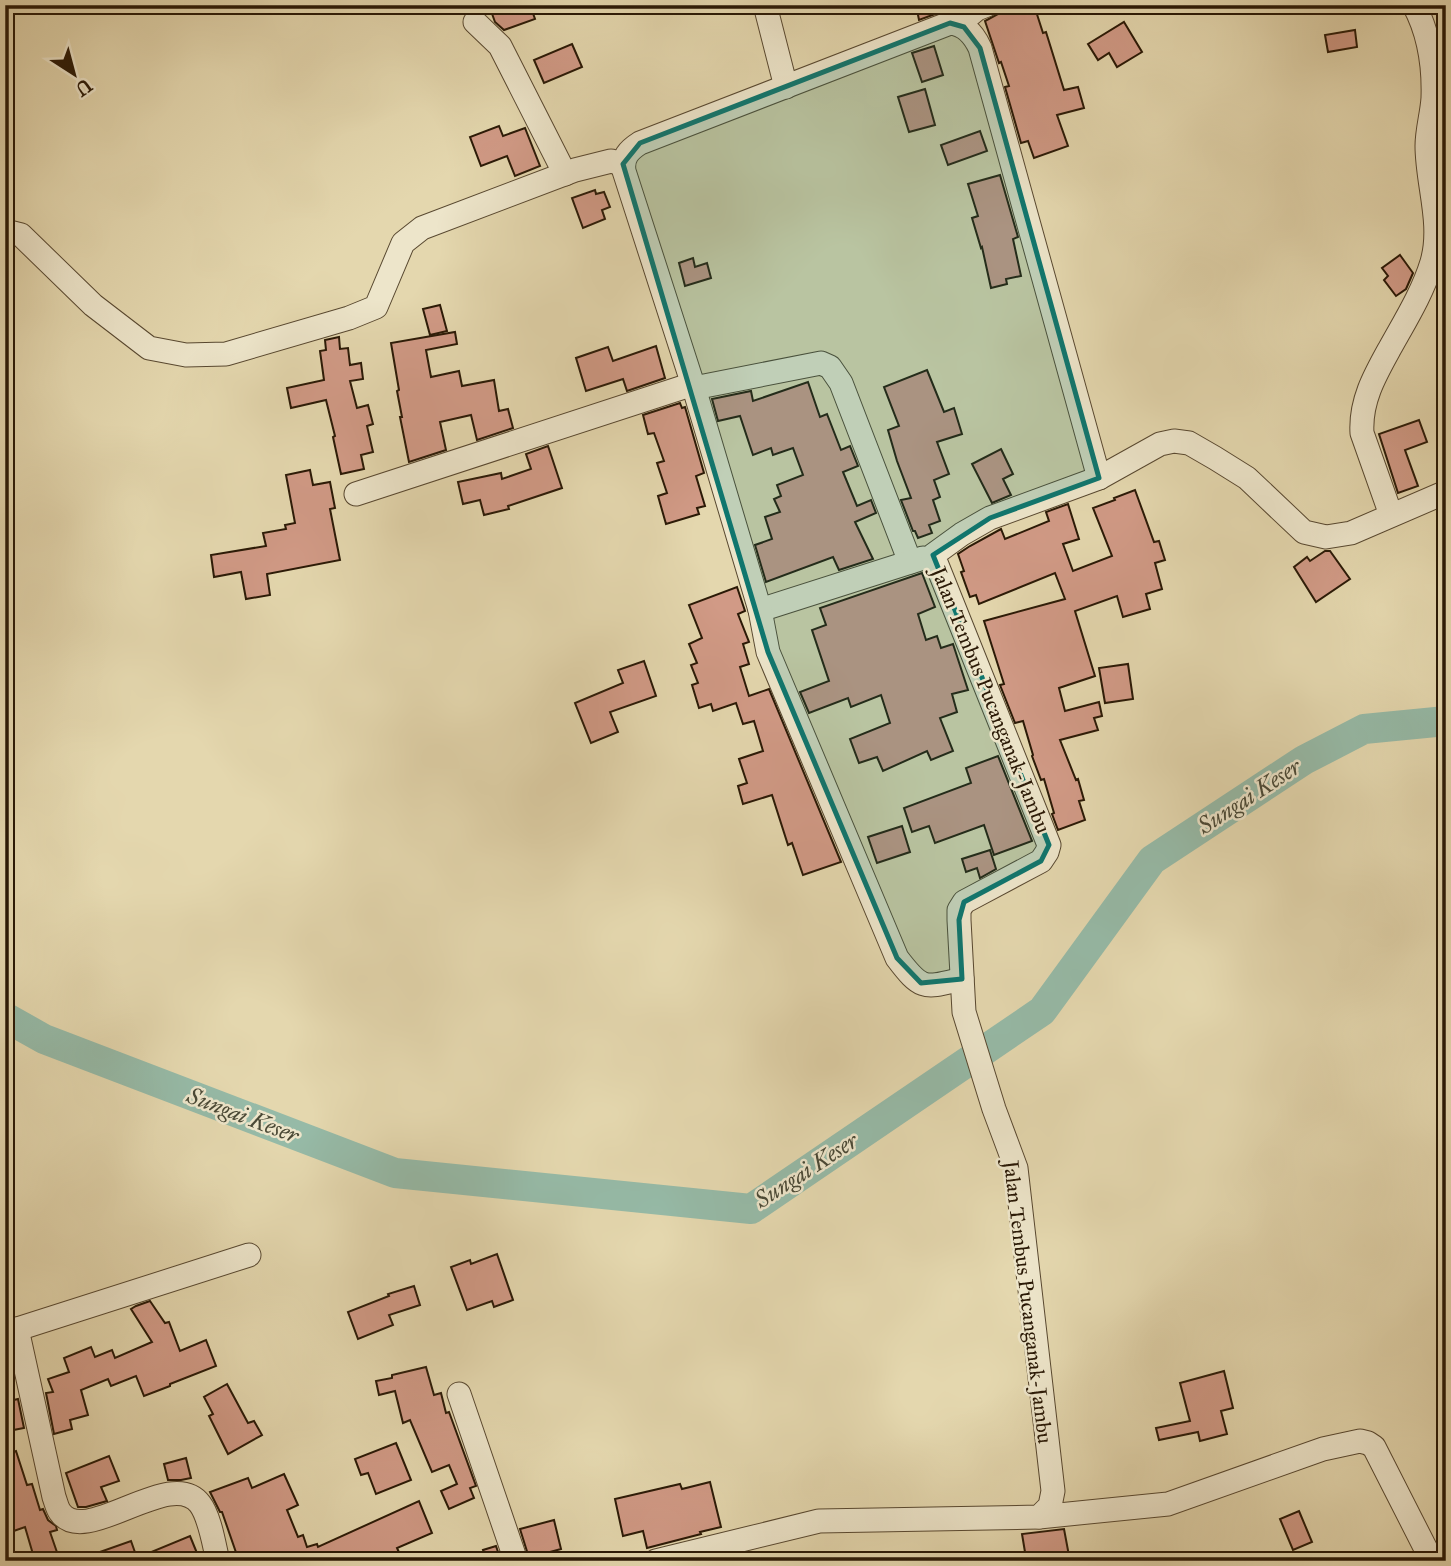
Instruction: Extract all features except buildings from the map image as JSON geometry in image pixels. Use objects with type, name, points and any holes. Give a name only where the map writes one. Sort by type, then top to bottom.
[{"type":"street","points":[[765,5],[786,87]]},
{"type":"street","points":[[959,24],[977,9],[987,5]]},
{"type":"street","points":[[1391,515],[1362,433],[1361,423],[1370,386],[1413,307],[1432,261],[1436,228],[1427,145],[1433,97],[1431,68],[1427,35],[1414,5]]},
{"type":"street","points":[[475,23],[500,46],[565,174]]},
{"type":"street","points":[[962,979],[932,986],[921,984],[897,958],[768,652],[760,610],[694,386],[623,164],[630,150],[640,143],[950,23],[959,24],[976,40],[979,48],[1099,478]]},
{"type":"street","points":[[5,231],[22,235],[93,305],[149,348],[186,355],[226,354],[349,318],[376,307],[403,243],[422,228],[565,174],[611,161],[623,164]]},
{"type":"street","points":[[356,494],[694,386],[821,363],[830,367],[841,383],[910,562]]},
{"type":"street","name":"Jalan Tembus Pucanganak-Jambu","points":[[1039,1517],[1050,1506],[1053,1491],[1016,1168],[994,1109],[964,1012],[959,910],[964,902],[1041,860],[1049,845],[933,555],[990,518],[1099,478],[1160,444],[1174,441],[1189,443],[1247,478],[1304,532],[1326,537],[1350,533],[1446,492]]},
{"type":"street","points":[[760,610],[933,555]]},
{"type":"street","points":[[218,1561],[207,1518],[201,1504],[190,1495],[175,1493],[150,1499],[88,1522],[75,1522],[60,1513],[11,1331],[249,1255]]},
{"type":"street","points":[[459,1394],[516,1561]]},
{"type":"street","points":[[666,1559],[819,1521],[1039,1517],[1168,1504],[1323,1450],[1360,1441],[1374,1447],[1432,1561]]},
{"type":"highlighted area","points":[[950,23],[964,27],[980,48],[1099,478],[990,518],[933,555],[1049,845],[1041,861],[964,902],[959,920],[962,979],[921,983],[897,958],[768,652],[623,164],[640,143]]},
{"type":"waterway","name":"Sungai Keser","points":[[5,1017],[44,1039],[395,1173],[751,1209],[1042,1011],[1152,860],[1304,760],[1364,729],[1446,721]]}]
